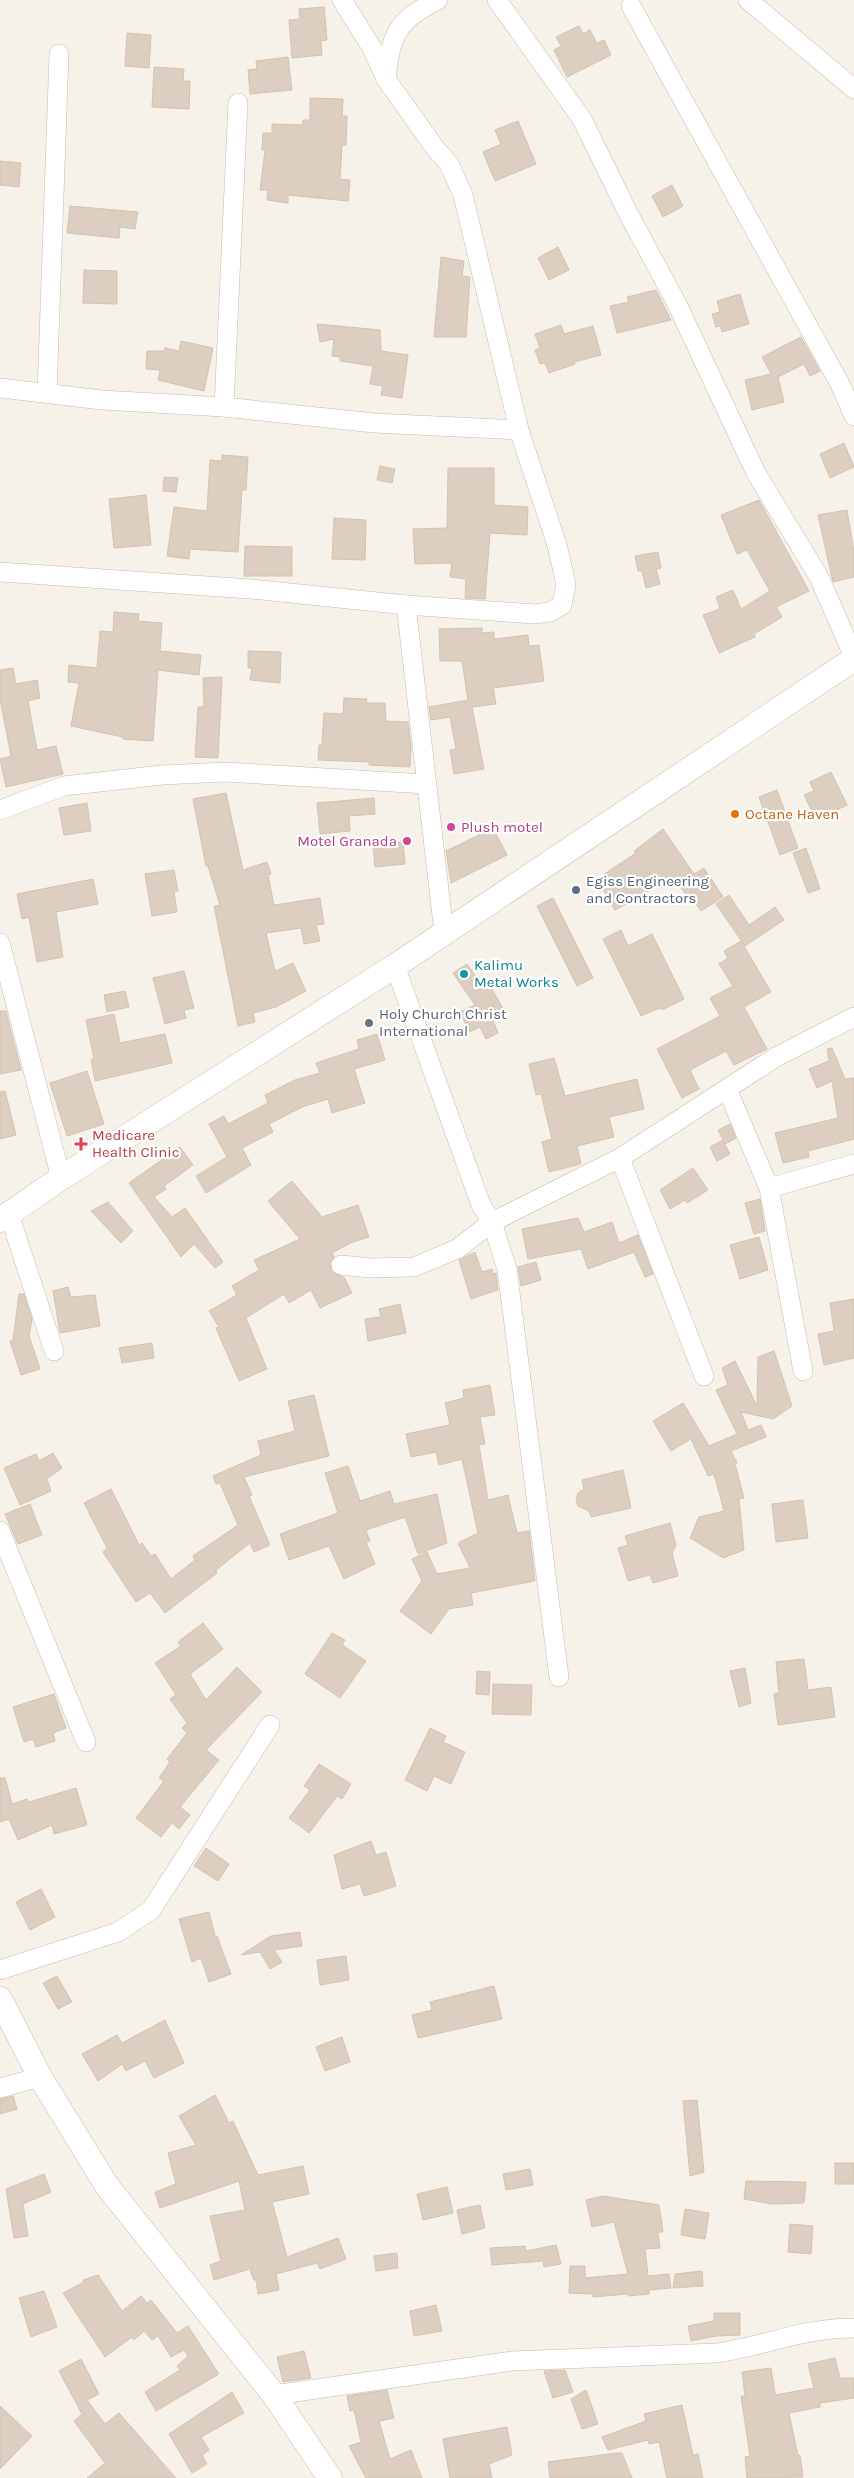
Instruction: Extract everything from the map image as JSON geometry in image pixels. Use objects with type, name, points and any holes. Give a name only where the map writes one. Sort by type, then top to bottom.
[{"type":"street","points":[[0,572],[251,589],[406,605],[535,614],[550,612],[562,605],[566,584],[557,545],[519,430],[463,195],[449,164],[435,148],[386,79],[372,48],[342,0]]},
{"type":"street","points":[[386,79],[388,58],[401,25],[423,7],[438,0]]},
{"type":"street","points":[[54,1351],[4,1217],[61,1178],[394,966],[854,658],[819,577],[756,473],[677,304],[628,214],[582,119],[497,0]]},
{"type":"street","points":[[748,0],[854,89]]},
{"type":"street","points":[[631,6],[840,384],[854,416]]},
{"type":"street","points":[[47,394],[59,54]]},
{"type":"street","points":[[224,407],[238,102]]},
{"type":"street","points":[[0,388],[102,400],[224,407],[374,423],[519,430]]},
{"type":"street","points":[[406,605],[444,933]]},
{"type":"street","points":[[0,810],[64,786],[162,775],[226,772],[426,784]]},
{"type":"street","points":[[0,943],[61,1178]]},
{"type":"street","points":[[394,966],[481,1205],[492,1222],[507,1269],[558,1677]]},
{"type":"street","points":[[341,1265],[370,1268],[414,1267],[457,1249],[492,1222],[620,1158],[776,1057],[854,1017]]},
{"type":"street","points":[[727,1089],[769,1188],[803,1371]]},
{"type":"street","points":[[620,1158],[704,1376]]},
{"type":"street","points":[[769,1188],[854,1164]]},
{"type":"street","points":[[0,1531],[86,1742]]},
{"type":"street","points":[[0,1970],[118,1932],[151,1910],[270,1725]]},
{"type":"street","points":[[0,1999],[40,2077],[107,2186],[274,2395],[330,2478]]},
{"type":"street","points":[[0,2088],[40,2077]]},
{"type":"street","points":[[274,2395],[512,2361],[716,2353],[739,2350],[806,2331],[854,2328]]},
{"type":"building","points":[[324,7],[327,40],[321,41],[322,55],[292,58],[289,20],[300,19],[299,9]]},
{"type":"building","points":[[579,26],[583,34],[590,30],[597,43],[604,40],[611,55],[567,77],[554,50],[561,46],[556,37]]},
{"type":"building","points":[[127,33],[151,35],[149,68],[125,66]]},
{"type":"building","points":[[288,57],[292,90],[250,94],[248,70],[257,69],[256,61]]},
{"type":"building","points":[[154,67],[184,69],[183,81],[190,81],[189,109],[152,107]]},
{"type":"building","points":[[310,98],[343,99],[342,116],[347,116],[346,145],[342,145],[340,179],[350,180],[348,201],[288,195],[288,203],[267,200],[268,190],[260,190],[265,150],[262,150],[263,133],[272,133],[272,124],[303,125],[303,120],[310,120]]},
{"type":"building","points":[[518,121],[536,164],[495,181],[483,152],[501,144],[495,130]]},
{"type":"building","points":[[0,161],[21,163],[19,187],[0,185]]},
{"type":"building","points":[[672,185],[683,206],[663,217],[652,196]]},
{"type":"building","points":[[70,206],[138,212],[135,229],[120,227],[119,238],[67,233]]},
{"type":"building","points":[[558,247],[569,270],[549,280],[538,258]]},
{"type":"building","points":[[441,257],[464,261],[462,276],[470,277],[466,337],[434,337]]},
{"type":"building","points":[[84,270],[117,271],[117,304],[83,303]]},
{"type":"building","points":[[656,290],[671,320],[617,333],[610,306],[629,302],[627,297]]},
{"type":"building","points":[[740,294],[749,324],[722,332],[720,326],[716,327],[712,314],[720,312],[717,301]]},
{"type":"building","points":[[317,324],[380,330],[381,351],[408,355],[402,398],[381,395],[383,386],[370,384],[373,366],[340,361],[340,357],[332,356],[334,339],[320,342]]},
{"type":"building","points":[[561,325],[564,334],[593,326],[601,355],[574,362],[575,364],[549,373],[545,363],[540,364],[535,350],[540,348],[535,334]]},
{"type":"building","points":[[801,337],[820,371],[810,376],[804,364],[778,377],[784,402],[752,410],[745,380],[771,374],[762,357]]},
{"type":"building","points":[[181,341],[213,348],[204,391],[158,380],[160,370],[146,369],[147,351],[164,351],[165,348],[179,351]]},
{"type":"building","points":[[844,443],[854,467],[830,478],[820,454]]},
{"type":"building","points":[[222,455],[248,457],[246,490],[242,490],[238,552],[190,549],[189,559],[167,556],[174,507],[207,511],[210,460],[222,461]]},
{"type":"building","points":[[380,466],[395,469],[392,483],[377,480]]},
{"type":"building","points":[[448,468],[494,468],[494,505],[528,507],[527,535],[490,533],[485,599],[465,598],[466,579],[450,577],[452,563],[415,564],[413,529],[447,528]]},
{"type":"building","points":[[164,477],[178,478],[176,492],[163,491]]},
{"type":"building","points":[[146,495],[151,545],[114,548],[109,499]]},
{"type":"building","points":[[759,500],[809,591],[776,607],[782,617],[754,634],[755,637],[719,653],[703,615],[720,609],[716,597],[733,590],[741,609],[770,591],[747,550],[737,554],[721,515]]},
{"type":"building","points":[[847,510],[854,552],[854,577],[833,582],[818,515]]},
{"type":"building","points":[[334,518],[366,520],[365,560],[332,559]]},
{"type":"building","points":[[245,546],[292,547],[292,576],[244,576]]},
{"type":"building","points":[[658,552],[661,568],[656,569],[660,584],[646,588],[642,571],[638,571],[635,556]]},
{"type":"building","points":[[114,612],[139,614],[138,621],[162,623],[160,651],[201,655],[199,675],[158,670],[153,741],[123,739],[123,737],[71,726],[79,683],[68,682],[69,665],[97,668],[100,631],[113,632]]},
{"type":"building","points":[[482,628],[482,633],[494,632],[494,639],[528,635],[529,646],[539,645],[544,681],[493,688],[496,704],[472,707],[484,769],[454,774],[450,750],[456,749],[450,717],[431,720],[429,707],[468,700],[462,661],[440,661],[439,629]]},
{"type":"building","points":[[248,651],[281,652],[280,683],[250,680],[252,668],[248,668]]},
{"type":"building","points":[[13,668],[16,684],[37,680],[40,698],[28,701],[37,750],[56,746],[63,774],[6,787],[0,759],[11,756],[0,699],[0,670]]},
{"type":"building","points":[[222,677],[218,758],[195,757],[198,707],[204,707],[203,678]]},
{"type":"building","points":[[344,698],[367,699],[366,703],[385,703],[386,721],[408,722],[411,747],[410,767],[369,765],[369,762],[318,760],[319,745],[322,745],[324,713],[343,714]]},
{"type":"building","points":[[831,772],[847,805],[816,820],[804,795],[814,791],[810,782]]},
{"type":"building","points":[[777,790],[798,848],[780,855],[759,797]]},
{"type":"building","points":[[226,793],[243,870],[267,862],[271,874],[268,875],[274,905],[320,898],[324,924],[316,925],[320,941],[304,944],[301,928],[266,933],[275,971],[293,963],[306,991],[276,1007],[253,1013],[255,1022],[238,1026],[214,906],[220,905],[208,866],[206,866],[193,799]]},
{"type":"building","points":[[374,798],[375,814],[349,816],[350,831],[320,834],[317,803]]},
{"type":"building","points":[[87,803],[91,831],[64,835],[59,808]]},
{"type":"building","points":[[493,828],[507,855],[451,883],[446,851]]},
{"type":"building","points":[[663,829],[694,874],[704,868],[723,897],[701,911],[695,902],[692,904],[674,877],[615,910],[597,879],[636,853],[634,851]]},
{"type":"building","points":[[403,842],[405,864],[375,867],[373,844]]},
{"type":"building","points":[[806,848],[820,889],[808,893],[793,853]]},
{"type":"building","points":[[174,870],[178,891],[174,891],[177,912],[152,916],[145,874]]},
{"type":"building","points":[[93,879],[98,904],[56,912],[63,957],[37,962],[29,917],[22,919],[17,894]]},
{"type":"building","points":[[729,895],[749,925],[775,907],[784,920],[745,946],[716,904]]},
{"type":"building","points":[[553,898],[593,978],[577,986],[537,906]]},
{"type":"building","points":[[621,930],[628,946],[652,934],[684,999],[662,1010],[660,1008],[641,1016],[603,939]]},
{"type":"building","points":[[741,941],[771,992],[744,1007],[767,1049],[734,1065],[726,1051],[690,1070],[699,1089],[682,1098],[657,1049],[720,1016],[710,998],[733,986],[719,964],[728,958],[724,951]]},
{"type":"building","points":[[467,964],[481,984],[487,980],[506,1014],[493,1021],[498,1033],[486,1039],[480,1027],[469,1032],[460,1012],[475,1005],[453,973]]},
{"type":"building","points":[[184,971],[194,1008],[184,1010],[186,1018],[165,1024],[153,978]]},
{"type":"building","points":[[125,991],[129,1007],[107,1012],[104,995]]},
{"type":"building","points":[[0,1011],[6,1011],[21,1070],[0,1074]]},
{"type":"building","points":[[114,1014],[120,1043],[165,1034],[172,1063],[95,1081],[91,1059],[94,1059],[86,1020]]},
{"type":"building","points":[[377,1034],[385,1060],[354,1069],[365,1103],[332,1113],[328,1099],[302,1107],[269,1124],[273,1132],[242,1148],[251,1165],[206,1193],[196,1176],[227,1157],[209,1124],[224,1116],[228,1124],[268,1103],[265,1095],[295,1080],[320,1073],[316,1063],[359,1049],[357,1040]]},
{"type":"building","points":[[832,1048],[845,1079],[854,1078],[854,1139],[808,1151],[809,1157],[783,1163],[775,1133],[838,1118],[832,1081],[817,1088],[809,1069],[829,1061],[827,1049]]},
{"type":"building","points":[[554,1058],[565,1096],[637,1079],[644,1109],[609,1117],[614,1137],[577,1146],[581,1164],[549,1172],[542,1142],[552,1139],[541,1094],[536,1095],[529,1064]]},
{"type":"building","points":[[87,1071],[104,1124],[67,1136],[50,1083]]},
{"type":"building","points":[[5,1091],[16,1135],[0,1139],[0,1092]]},
{"type":"building","points":[[730,1124],[736,1138],[725,1144],[723,1141],[730,1154],[717,1161],[710,1147],[723,1140],[718,1130]]},
{"type":"building","points":[[180,1147],[193,1165],[164,1186],[166,1189],[154,1197],[172,1217],[185,1208],[223,1262],[215,1268],[194,1244],[181,1257],[129,1183]]},
{"type":"building","points":[[693,1168],[708,1190],[687,1203],[685,1200],[670,1209],[660,1190]]},
{"type":"building","points":[[292,1181],[322,1217],[358,1205],[369,1237],[350,1243],[332,1253],[334,1257],[330,1263],[331,1270],[335,1274],[344,1277],[352,1293],[320,1308],[311,1290],[289,1303],[284,1294],[246,1318],[267,1369],[239,1381],[216,1328],[219,1327],[209,1311],[237,1295],[232,1286],[259,1270],[254,1260],[300,1239],[268,1201]]},
{"type":"building","points":[[760,1199],[765,1231],[754,1234],[745,1203]]},
{"type":"building","points":[[108,1202],[133,1231],[121,1243],[91,1211]]},
{"type":"building","points":[[578,1218],[584,1232],[612,1222],[619,1243],[638,1235],[653,1274],[645,1277],[634,1252],[588,1269],[581,1249],[528,1259],[522,1229]]},
{"type":"building","points":[[759,1237],[768,1270],[740,1279],[730,1245]]},
{"type":"building","points":[[475,1252],[482,1272],[492,1269],[493,1274],[496,1273],[498,1290],[471,1299],[459,1260]]},
{"type":"building","points":[[536,1262],[541,1280],[521,1286],[518,1267]]},
{"type":"building","points":[[68,1287],[71,1297],[95,1295],[100,1326],[60,1333],[53,1291]]},
{"type":"building","points":[[19,1294],[24,1294],[32,1319],[29,1336],[40,1369],[21,1375],[10,1341],[13,1340]]},
{"type":"building","points":[[854,1299],[854,1358],[824,1365],[818,1334],[834,1331],[830,1303]]},
{"type":"building","points":[[400,1304],[406,1333],[368,1341],[365,1319],[381,1317],[379,1309]]},
{"type":"building","points":[[152,1343],[154,1358],[122,1363],[119,1348]]},
{"type":"building","points":[[774,1351],[792,1406],[773,1419],[741,1412],[748,1430],[761,1425],[766,1437],[731,1451],[737,1463],[735,1464],[744,1498],[739,1499],[744,1550],[723,1558],[690,1538],[699,1517],[724,1511],[714,1474],[708,1476],[691,1439],[671,1451],[653,1421],[683,1403],[709,1446],[737,1434],[716,1390],[728,1385],[722,1368],[735,1361],[757,1406],[758,1357]]},
{"type":"building","points":[[490,1385],[495,1415],[480,1417],[485,1444],[479,1445],[488,1500],[508,1495],[517,1533],[529,1531],[535,1581],[471,1593],[473,1605],[449,1609],[431,1634],[400,1611],[422,1581],[412,1559],[427,1552],[437,1574],[470,1568],[458,1543],[478,1533],[462,1459],[439,1465],[436,1452],[411,1457],[406,1434],[450,1425],[445,1403],[464,1398],[463,1390]]},
{"type":"building","points":[[314,1395],[329,1456],[244,1477],[252,1495],[249,1496],[270,1545],[254,1552],[250,1543],[216,1570],[217,1573],[165,1613],[150,1593],[136,1602],[103,1552],[107,1548],[84,1503],[111,1489],[139,1545],[142,1543],[151,1556],[155,1554],[171,1579],[195,1560],[193,1556],[238,1525],[220,1483],[216,1484],[213,1476],[261,1455],[258,1441],[295,1431],[288,1401]]},
{"type":"building","points":[[53,1453],[62,1468],[47,1479],[51,1491],[20,1505],[4,1468],[36,1454],[39,1461]]},
{"type":"building","points":[[348,1466],[360,1501],[390,1491],[394,1504],[437,1494],[447,1543],[418,1554],[405,1517],[366,1530],[370,1541],[366,1542],[375,1564],[344,1579],[329,1546],[289,1560],[280,1534],[338,1513],[325,1473]]},
{"type":"building","points":[[623,1470],[631,1508],[591,1517],[589,1511],[578,1506],[576,1501],[578,1493],[584,1489],[582,1480]]},
{"type":"building","points":[[803,1500],[808,1538],[776,1542],[772,1504]]},
{"type":"building","points":[[30,1504],[42,1535],[18,1544],[5,1514]]},
{"type":"building","points":[[670,1523],[676,1545],[672,1553],[678,1576],[653,1583],[650,1575],[628,1581],[618,1548],[628,1545],[625,1536]]},
{"type":"building","points":[[203,1623],[223,1649],[190,1674],[206,1700],[237,1667],[262,1692],[206,1750],[219,1760],[180,1807],[190,1815],[179,1829],[172,1823],[161,1837],[136,1818],[164,1781],[159,1778],[170,1762],[167,1759],[187,1733],[182,1728],[187,1723],[170,1699],[176,1695],[155,1663],[181,1646],[178,1642]]},
{"type":"building","points":[[332,1633],[345,1640],[342,1645],[366,1661],[340,1698],[305,1674]]},
{"type":"building","points":[[804,1659],[808,1690],[831,1687],[835,1717],[778,1725],[774,1694],[779,1693],[776,1662]]},
{"type":"building","points":[[745,1668],[751,1703],[739,1707],[730,1671]]},
{"type":"building","points":[[477,1671],[490,1672],[489,1695],[476,1694]]},
{"type":"building","points":[[493,1684],[532,1685],[531,1715],[492,1714]]},
{"type":"building","points":[[54,1694],[66,1728],[53,1733],[55,1741],[36,1747],[33,1739],[24,1742],[13,1707]]},
{"type":"building","points":[[430,1728],[446,1736],[443,1742],[465,1752],[451,1784],[434,1776],[427,1791],[405,1780]]},
{"type":"building","points":[[319,1764],[351,1784],[342,1799],[337,1796],[309,1833],[289,1818],[310,1790],[304,1786]]},
{"type":"building","points":[[0,1778],[5,1778],[12,1804],[27,1799],[29,1802],[76,1788],[87,1825],[54,1834],[52,1825],[18,1840],[9,1819],[0,1822]]},
{"type":"building","points":[[371,1841],[376,1855],[386,1852],[396,1886],[364,1896],[360,1884],[342,1889],[334,1855]]},
{"type":"building","points":[[206,1848],[229,1864],[218,1881],[194,1866]]},
{"type":"building","points":[[41,1889],[55,1917],[30,1930],[16,1902]]},
{"type":"building","points":[[209,1912],[215,1936],[217,1936],[231,1974],[209,1982],[201,1958],[192,1962],[179,1919]]},
{"type":"building","points":[[300,1932],[302,1946],[274,1950],[282,1962],[270,1969],[260,1952],[241,1955],[271,1936]]},
{"type":"building","points":[[346,1956],[349,1980],[320,1985],[317,1960]]},
{"type":"building","points":[[57,1976],[72,2002],[58,2009],[43,1983]]},
{"type":"building","points":[[494,1986],[502,2019],[418,2038],[412,2015],[432,2010],[430,2002]]},
{"type":"building","points":[[165,2020],[184,2063],[154,2078],[145,2061],[126,2071],[122,2064],[98,2081],[82,2054],[117,2035],[122,2043]]},
{"type":"building","points":[[342,2037],[350,2062],[325,2071],[316,2047]]},
{"type":"building","points":[[215,2095],[229,2123],[233,2121],[258,2175],[303,2166],[309,2194],[272,2202],[287,2257],[338,2238],[346,2259],[320,2269],[317,2263],[276,2274],[279,2290],[258,2294],[256,2280],[254,2280],[250,2271],[253,2268],[214,2280],[210,2265],[221,2261],[210,2216],[245,2210],[239,2181],[160,2208],[155,2192],[176,2184],[168,2153],[196,2145],[179,2116]]},
{"type":"building","points":[[13,2096],[17,2109],[0,2114],[0,2099]]},
{"type":"building","points":[[697,2100],[704,2172],[690,2176],[683,2101]]},
{"type":"building","points":[[835,2163],[854,2163],[854,2184],[835,2184]]},
{"type":"building","points":[[530,2169],[533,2185],[506,2190],[503,2174]]},
{"type":"building","points":[[44,2174],[51,2192],[23,2204],[28,2236],[14,2238],[6,2189]]},
{"type":"building","points":[[746,2181],[806,2182],[804,2203],[772,2204],[744,2199]]},
{"type":"building","points":[[447,2187],[453,2213],[423,2220],[417,2194]]},
{"type":"building","points":[[603,2196],[659,2205],[663,2232],[658,2232],[660,2248],[645,2249],[648,2276],[669,2274],[671,2288],[649,2290],[649,2294],[628,2296],[628,2294],[593,2297],[593,2294],[569,2293],[570,2266],[585,2266],[585,2278],[628,2274],[614,2222],[592,2227],[586,2200]]},
{"type":"building","points":[[480,2205],[485,2228],[462,2234],[457,2210]]},
{"type":"building","points":[[685,2209],[709,2213],[705,2239],[681,2235]]},
{"type":"building","points":[[790,2224],[813,2226],[811,2254],[788,2252]]},
{"type":"building","points":[[556,2245],[561,2264],[544,2267],[543,2261],[492,2265],[490,2248],[525,2246],[526,2251]]},
{"type":"building","points":[[397,2253],[398,2268],[376,2271],[374,2256]]},
{"type":"building","points":[[702,2271],[703,2286],[673,2288],[675,2274]]},
{"type":"building","points":[[98,2275],[122,2311],[141,2296],[147,2303],[151,2300],[177,2333],[188,2326],[219,2374],[156,2411],[145,2392],[180,2370],[177,2366],[188,2356],[184,2350],[171,2357],[158,2336],[152,2340],[144,2331],[134,2340],[132,2337],[105,2357],[63,2293],[84,2282],[83,2280]]},
{"type":"building","points":[[44,2291],[57,2327],[31,2337],[19,2298]]},
{"type":"building","points":[[436,2305],[442,2331],[414,2336],[410,2311]]},
{"type":"building","points":[[714,2313],[740,2313],[740,2335],[716,2336],[691,2341],[688,2326],[714,2321]]},
{"type":"building","points":[[304,2351],[311,2378],[283,2382],[277,2357]]},
{"type":"building","points":[[835,2358],[840,2378],[854,2378],[854,2398],[820,2403],[820,2407],[789,2413],[798,2456],[800,2455],[803,2477],[747,2478],[745,2457],[750,2456],[741,2396],[745,2396],[742,2372],[771,2368],[775,2395],[814,2388],[808,2364]]},
{"type":"building","points":[[81,2359],[99,2394],[87,2400],[105,2424],[119,2413],[176,2478],[87,2478],[105,2463],[74,2421],[82,2414],[59,2371]]},
{"type":"building","points":[[565,2370],[573,2392],[553,2398],[544,2371]]},
{"type":"building","points":[[387,2390],[394,2418],[379,2421],[390,2459],[411,2450],[422,2478],[366,2478],[349,2446],[361,2442],[354,2410],[350,2411],[347,2396]]},
{"type":"building","points":[[586,2390],[598,2424],[582,2429],[571,2399]]},
{"type":"building","points":[[232,2392],[244,2413],[201,2437],[209,2450],[202,2455],[207,2464],[192,2473],[169,2434]]},
{"type":"building","points":[[682,2405],[693,2455],[698,2454],[703,2478],[667,2478],[659,2442],[649,2444],[648,2440],[608,2450],[602,2437],[646,2421],[644,2414]]},
{"type":"building","points":[[0,2406],[32,2436],[0,2469]]},
{"type":"building","points":[[507,2427],[512,2455],[489,2464],[492,2478],[450,2478],[443,2439]]},
{"type":"building","points":[[622,2453],[632,2478],[550,2478],[548,2462]]},
{"type":"place","name":"Octane Haven","points":[[735,814]]},
{"type":"place","name":"Plush motel","points":[[451,827]]},
{"type":"place","name":"Motel Granada","points":[[407,841]]},
{"type":"place","name":"Egiss Engineering and Contractors","points":[[576,890]]},
{"type":"place","name":"Kalimu Metal Works","points":[[464,974]]},
{"type":"place","name":"Holy Church Christ International","points":[[369,1023]]},
{"type":"place","name":"Medicare Health Clinic","points":[[81,1144]]}]
